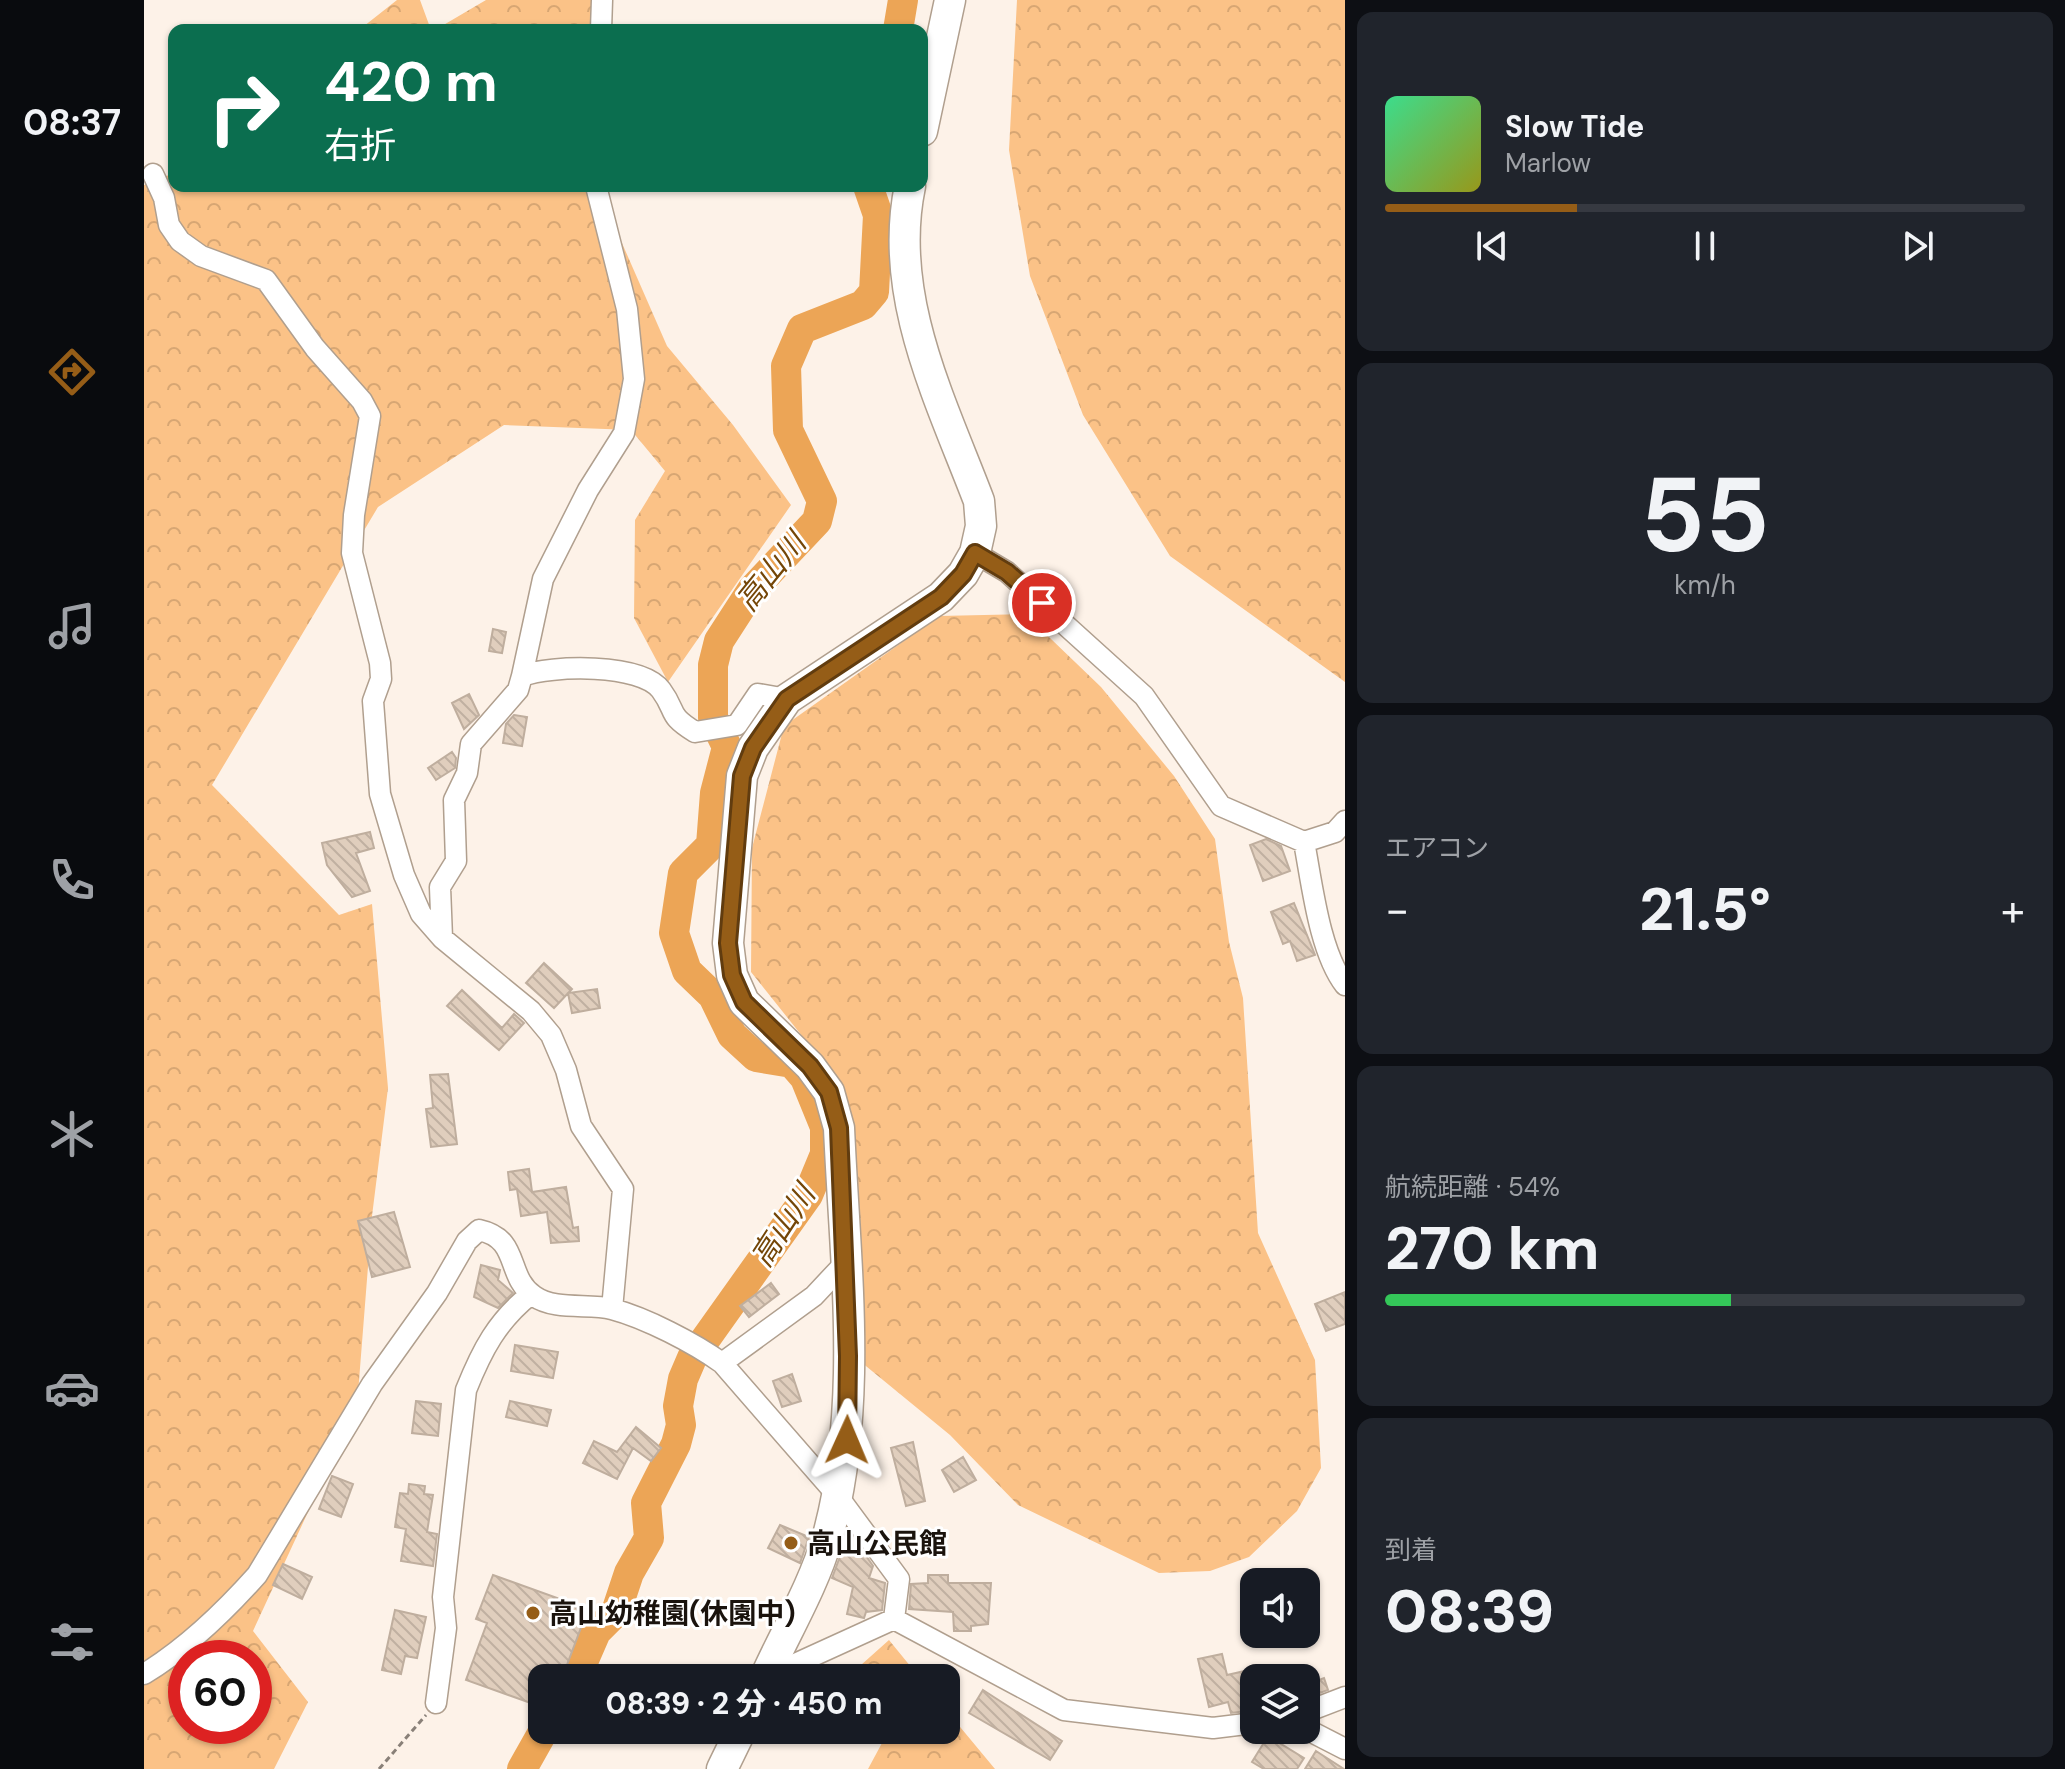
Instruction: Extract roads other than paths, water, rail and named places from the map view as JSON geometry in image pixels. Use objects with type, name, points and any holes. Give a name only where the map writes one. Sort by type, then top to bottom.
[{"type":"main road","points":[[928,103],[950,0]]},
{"type":"main road","points":[[771,1664],[826,1542],[837,1495],[847,1440],[845,1263],[839,1128],[829,1092],[810,1066],[744,1002],[732,975],[728,943],[742,776],[753,748],[787,699],[941,597],[963,574],[975,553],[981,526],[979,501],[921,349],[907,284],[904,243],[909,192]]},
{"type":"main road","points":[[722,1769],[734,1744]]},
{"type":"street","points":[[601,24],[602,0]]},
{"type":"street","points":[[153,174],[164,198],[169,225],[180,241],[201,256],[266,280],[315,348],[362,401],[370,416],[354,515],[352,553],[380,663],[381,679],[373,701],[380,794],[409,888],[421,914],[442,938],[531,1011],[551,1035],[566,1070],[581,1126],[623,1189],[612,1309]]},
{"type":"street","points":[[442,938],[440,887],[456,861],[454,800],[467,773],[471,744],[518,690],[543,579],[588,490],[624,433],[634,379],[627,309],[598,192]]},
{"type":"street","points":[[975,553],[1007,572],[1144,696],[1221,806],[1304,842],[1335,832],[1345,821]]},
{"type":"street","points":[[522,676],[538,670],[569,669],[637,674],[660,688],[675,719],[695,732],[737,725],[758,694],[787,699]]},
{"type":"street","points":[[1304,842],[1318,914],[1337,975],[1345,985]]},
{"type":"street","points":[[144,1674],[174,1655],[257,1575],[372,1384],[437,1293],[467,1241],[479,1230],[494,1233],[505,1243],[524,1287],[536,1299],[612,1309],[702,1349],[722,1363],[837,1495],[899,1579],[894,1619]]},
{"type":"street","points":[[722,1363],[814,1296],[845,1263]]},
{"type":"street","points":[[436,1703],[445,1642],[443,1597],[466,1390],[478,1359],[505,1315],[531,1294]]},
{"type":"street","points":[[795,1664],[894,1619]]},
{"type":"street","points":[[894,1619],[1064,1710],[1213,1728],[1240,1725]]},
{"type":"street","points":[[1320,1707],[1345,1697]]},
{"type":"street","points":[[1320,1736],[1345,1749]]},
{"type":"waterway","name":"高山川","points":[[899,24],[903,0]]},
{"type":"waterway","name":"高山川","points":[[582,1664],[596,1632],[616,1612],[629,1573],[649,1538],[646,1503],[676,1444],[681,1425],[678,1406],[683,1379],[692,1358],[808,1195],[825,1154],[825,1127],[805,1078],[792,1063],[756,1057],[732,1035],[713,996],[687,971],[674,933],[683,873],[711,845],[715,793],[727,747],[713,718],[713,665],[719,641],[752,590],[817,521],[822,501],[788,430],[786,366],[802,329],[863,305],[874,292],[878,215],[870,192]]},
{"type":"waterway","name":"高山川","points":[[522,1769],[536,1744]]},
{"type":"place","name":"高山公民館","points":[[791,1543]]},
{"type":"place","name":"高山幼稚園(休園中)","points":[[533,1613]]}]
